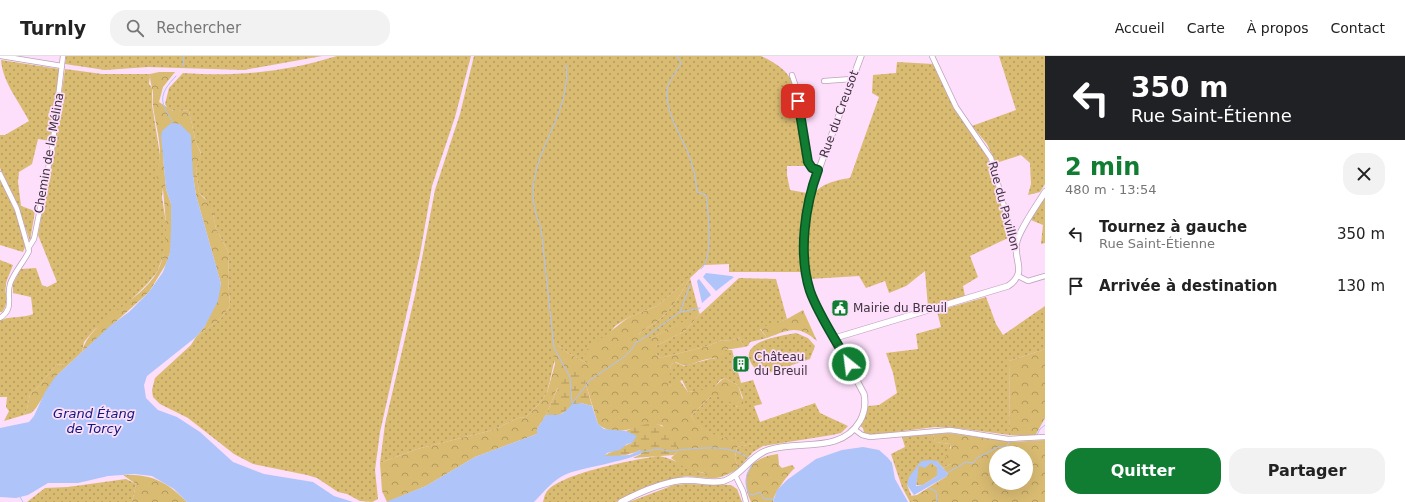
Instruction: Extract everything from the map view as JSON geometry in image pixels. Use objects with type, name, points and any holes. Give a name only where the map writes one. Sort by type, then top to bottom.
[{"type":"street","points":[[1,56],[62,66]]},
{"type":"street","name":"Chemin de la Mélina","points":[[0,318],[9,309],[11,300],[10,284],[27,254],[28,247],[34,239],[49,167],[63,56]]},
{"type":"street","name":"Rue du Creusot","points":[[621,502],[669,483],[687,480],[720,482],[734,475],[751,460],[769,450],[783,446],[809,445],[837,441],[854,429],[864,411],[865,400],[858,380],[810,292],[806,270],[806,212],[818,170],[860,56]]},
{"type":"street","name":"Rue du Pavillon","points":[[932,56],[956,107],[991,158],[1012,236],[1016,245],[1019,268],[1018,276]]},
{"type":"street","points":[[792,75],[796,87],[808,162],[812,168],[818,170]]},
{"type":"street","points":[[824,81],[852,79]]},
{"type":"street","points":[[0,174],[17,209],[28,247]]},
{"type":"street","points":[[1016,245],[1045,192]]},
{"type":"street","points":[[835,338],[1008,286],[1018,276],[1028,281],[1045,276]]},
{"type":"street","points":[[854,429],[862,435],[870,437],[950,430],[1008,439],[1045,437]]},
{"type":"street","points":[[734,475],[743,491],[746,502]]},
{"type":"green space","points":[[66,56],[322,56],[244,70],[148,67],[105,70],[65,64]]},
{"type":"green space","points":[[337,56],[471,56],[455,117],[432,186],[420,254],[380,432],[375,470],[378,499],[372,502],[360,501],[347,494],[338,492],[317,478],[253,464],[234,454],[188,418],[160,404],[153,397],[152,390],[155,378],[191,345],[196,337],[221,318],[230,306],[228,278],[229,253],[216,229],[213,214],[205,198],[199,193],[196,170],[201,153],[196,143],[189,111],[176,111],[167,107],[165,104],[169,88],[183,73],[242,74],[261,72],[299,66]]},
{"type":"green space","points":[[474,56],[761,56],[772,61],[788,75],[794,85],[806,160],[806,166],[787,166],[790,190],[807,193],[802,212],[803,272],[729,272],[729,264],[704,265],[657,306],[629,317],[615,326],[587,363],[568,353],[558,345],[547,393],[526,417],[518,418],[493,430],[417,449],[380,463],[385,424],[415,295],[435,190],[460,114]]},
{"type":"green space","points":[[999,56],[1045,56],[1045,184],[1040,192],[1028,195],[1031,184],[1030,163],[1021,155],[996,163],[987,144],[972,126],[1016,110]]},
{"type":"green space","points":[[1,60],[59,69],[51,141],[38,139],[32,164],[19,172],[18,182],[21,206],[35,211],[30,241],[17,203],[0,168],[0,135],[5,135],[29,121],[8,84],[2,68]]},
{"type":"green space","points":[[897,62],[933,64],[955,110],[987,155],[1010,237],[970,256],[978,277],[963,286],[965,296],[928,307],[925,271],[906,286],[889,293],[885,281],[866,288],[859,276],[810,279],[807,236],[809,203],[812,196],[820,188],[835,181],[850,178],[879,97],[872,93],[873,75],[896,73]]},
{"type":"green space","points":[[65,69],[102,74],[150,74],[149,84],[152,88],[152,105],[160,155],[157,178],[163,187],[162,197],[167,243],[157,272],[148,283],[128,303],[94,330],[84,342],[82,352],[55,377],[64,364],[56,365],[38,387],[30,394],[27,409],[24,415],[4,421],[9,411],[6,407],[7,397],[0,397],[0,321],[8,318],[33,314],[31,297],[13,293],[13,284],[21,269],[36,268],[42,285],[47,287],[57,282],[38,235],[53,153]]},
{"type":"green space","points":[[159,72],[175,72],[163,87],[159,102],[173,111],[189,111],[196,143],[201,154],[196,170],[199,193],[210,204],[216,229],[229,253],[228,278],[230,306],[221,318],[196,337],[205,326],[221,284],[196,195],[193,175],[163,156],[166,189],[171,204],[172,240],[170,253],[166,264],[149,292],[82,352],[87,340],[95,330],[149,283],[157,272],[164,252],[166,242],[166,221],[163,189],[157,175],[160,148],[150,80],[150,74]]},
{"type":"green space","points":[[0,179],[18,218],[25,247],[23,252],[0,245]]},
{"type":"green space","points":[[1045,197],[1045,243],[1041,244],[1043,225],[1031,220]]},
{"type":"green space","points":[[0,260],[13,265],[7,282],[6,305],[2,312],[0,312]]},
{"type":"green space","points":[[688,276],[690,278],[670,308],[660,319],[639,334],[646,335],[650,339],[699,312],[700,314],[685,331],[656,346],[656,354],[660,358],[708,346],[722,340],[731,341],[739,337],[744,347],[725,350],[725,359],[722,361],[717,359],[707,359],[687,365],[674,362],[671,365],[668,385],[671,386],[678,378],[688,392],[713,388],[724,378],[738,385],[745,408],[743,409],[720,397],[711,396],[691,416],[696,423],[710,433],[728,439],[754,444],[737,447],[735,457],[738,469],[723,476],[708,478],[708,474],[685,468],[671,458],[677,452],[662,425],[645,426],[621,431],[606,429],[598,424],[584,378],[557,389],[546,415],[537,429],[537,434],[475,457],[426,486],[387,502],[382,491],[380,463],[417,449],[493,430],[518,418],[526,417],[547,393],[555,364],[551,344],[558,345],[568,353],[587,363],[585,351],[629,317],[657,306],[684,283]]},
{"type":"green space","points":[[690,278],[699,312],[695,316],[650,339],[639,334],[665,314],[679,296]]},
{"type":"green space","points":[[739,278],[776,279],[787,319],[760,329],[767,338],[750,342],[748,346],[744,347],[739,337],[731,341],[722,340],[708,346],[660,358],[656,354],[656,346],[685,331],[700,314]]},
{"type":"green space","points":[[986,297],[996,324],[1003,335],[1045,306],[1045,349],[1009,361],[1010,435],[956,428],[935,427],[872,435],[864,433],[863,428],[860,426],[868,406],[879,405],[897,393],[893,373],[886,353],[918,349],[916,334],[941,327],[937,311]]},
{"type":"green space","points":[[803,310],[817,341],[804,332],[798,330],[787,331],[767,338],[760,328],[787,319]]},
{"type":"green space","points":[[796,333],[808,338],[815,346],[810,359],[762,375],[752,365],[749,356],[751,350],[756,344],[765,340]]},
{"type":"green space","points":[[1045,349],[1045,418],[1035,436],[1010,435],[1009,361]]},
{"type":"green space","points":[[725,350],[732,350],[741,383],[753,380],[762,404],[754,406],[760,422],[815,403],[820,413],[848,426],[841,433],[763,446],[753,452],[738,469],[735,457],[737,447],[753,444],[727,439],[710,433],[696,423],[691,416],[711,396],[726,398],[737,407],[743,398],[738,385],[724,378],[720,380],[712,389],[688,392],[682,380],[671,386],[667,385],[671,365],[674,362],[684,366],[710,359],[725,359]]},
{"type":"green space","points":[[64,364],[36,408],[31,413],[24,415],[27,409],[30,394],[38,387],[56,365]]},
{"type":"green space","points":[[573,372],[578,372],[584,377],[592,406],[581,403],[555,417],[546,415],[563,380]]},
{"type":"green space","points":[[652,423],[662,426],[673,436],[677,446],[677,452],[674,455],[633,458],[641,454],[640,450],[622,456],[604,456],[632,443],[631,435],[626,431],[638,426]]},
{"type":"green space","points":[[949,433],[1013,442],[1045,440],[1045,502],[914,502],[910,496],[917,495],[948,474],[943,468],[951,464],[946,459],[946,456],[951,448],[950,444],[935,442],[933,434]]},
{"type":"green space","points":[[933,434],[935,442],[950,444],[951,464],[943,468],[937,461],[907,485],[914,502],[910,502],[902,487],[891,454],[905,447],[902,437]]},
{"type":"green space","points":[[778,454],[779,465],[782,468],[792,465],[795,468],[778,489],[773,502],[751,502],[746,484],[746,476],[749,469],[760,459]]},
{"type":"green space","points":[[659,456],[708,474],[708,478],[686,476],[665,481],[648,486],[616,502],[543,502],[544,496],[553,486],[580,474],[598,468],[633,460]]},
{"type":"green space","points":[[931,463],[937,467],[937,476],[923,485],[916,485],[919,466],[927,467]]},
{"type":"green space","points":[[123,475],[142,476],[158,480],[172,489],[187,502],[132,502],[136,484]]},
{"type":"green space","points":[[126,479],[136,484],[132,502],[27,502],[45,488],[68,487]]},
{"type":"green space","points":[[674,485],[731,485],[737,489],[742,502],[629,502]]},
{"type":"water","name":"Grand Étang de Torcy","points":[[171,123],[180,124],[191,135],[193,175],[196,195],[221,284],[218,301],[205,326],[196,337],[147,376],[144,385],[146,398],[158,410],[177,417],[200,432],[233,462],[264,474],[313,482],[334,496],[353,502],[187,502],[174,489],[152,476],[135,474],[108,476],[78,483],[48,483],[28,495],[16,498],[0,497],[0,428],[29,422],[34,416],[45,392],[55,377],[110,326],[129,312],[149,292],[163,272],[170,253],[171,204],[166,189],[161,136],[162,131]]},
{"type":"water","points":[[706,273],[734,277],[716,291],[703,277]]},
{"type":"water","points":[[699,279],[711,295],[702,303],[697,281]]},
{"type":"water","points":[[581,403],[592,406],[598,424],[604,429],[626,431],[637,436],[632,443],[627,444],[620,450],[607,453],[605,456],[630,455],[640,450],[643,452],[630,458],[569,473],[558,479],[534,502],[386,502],[426,486],[475,457],[537,434],[537,429],[546,415],[560,414],[572,404]]},
{"type":"water","points":[[863,447],[879,450],[888,458],[892,463],[895,479],[908,502],[773,502],[777,490],[787,480],[816,459],[842,450]]},
{"type":"water","points":[[921,461],[937,461],[948,474],[914,495],[907,485],[909,477]],"holes":[[[931,463],[937,467],[937,476],[923,485],[916,486],[919,466],[925,468]]]},
{"type":"waterway","points":[[183,66],[184,56]]},
{"type":"waterway","points":[[677,56],[681,63],[668,87],[667,100],[672,119],[689,156],[694,172],[697,192],[706,195],[709,223],[709,245],[708,255],[705,264],[701,269]]},
{"type":"waterway","points":[[566,65],[566,86],[561,106],[538,164],[534,184],[534,205],[541,228],[554,348],[570,377],[572,404]]},
{"type":"waterway","points":[[174,124],[163,104],[163,94],[176,76]]},
{"type":"waterway","points":[[572,404],[590,380],[624,357],[632,349],[636,342],[680,312],[690,285]]},
{"type":"waterway","points":[[681,312],[700,308]]},
{"type":"waterway","points":[[1037,435],[1040,429],[1045,425]]},
{"type":"waterway","points":[[947,473],[966,462],[973,463],[978,457],[995,448],[1006,448],[1010,441]]},
{"type":"waterway","points":[[642,452],[658,449],[670,451],[701,448],[723,448],[733,450],[749,459]]},
{"type":"waterway","points":[[753,463],[746,477],[746,485],[749,494],[753,495],[760,492],[764,499],[774,499]]},
{"type":"waterway","points":[[929,488],[936,491],[937,502]]},
{"type":"waterway","points":[[20,497],[23,502]]},
{"type":"place","name":"Mairie du Breuil","points":[[840,308]]},
{"type":"place","name":"Château du Breuil","points":[[741,364]]},
{"type":"route","points":[[798,101],[808,162],[812,168],[818,170],[806,212],[806,274],[810,292],[849,364]]}]
